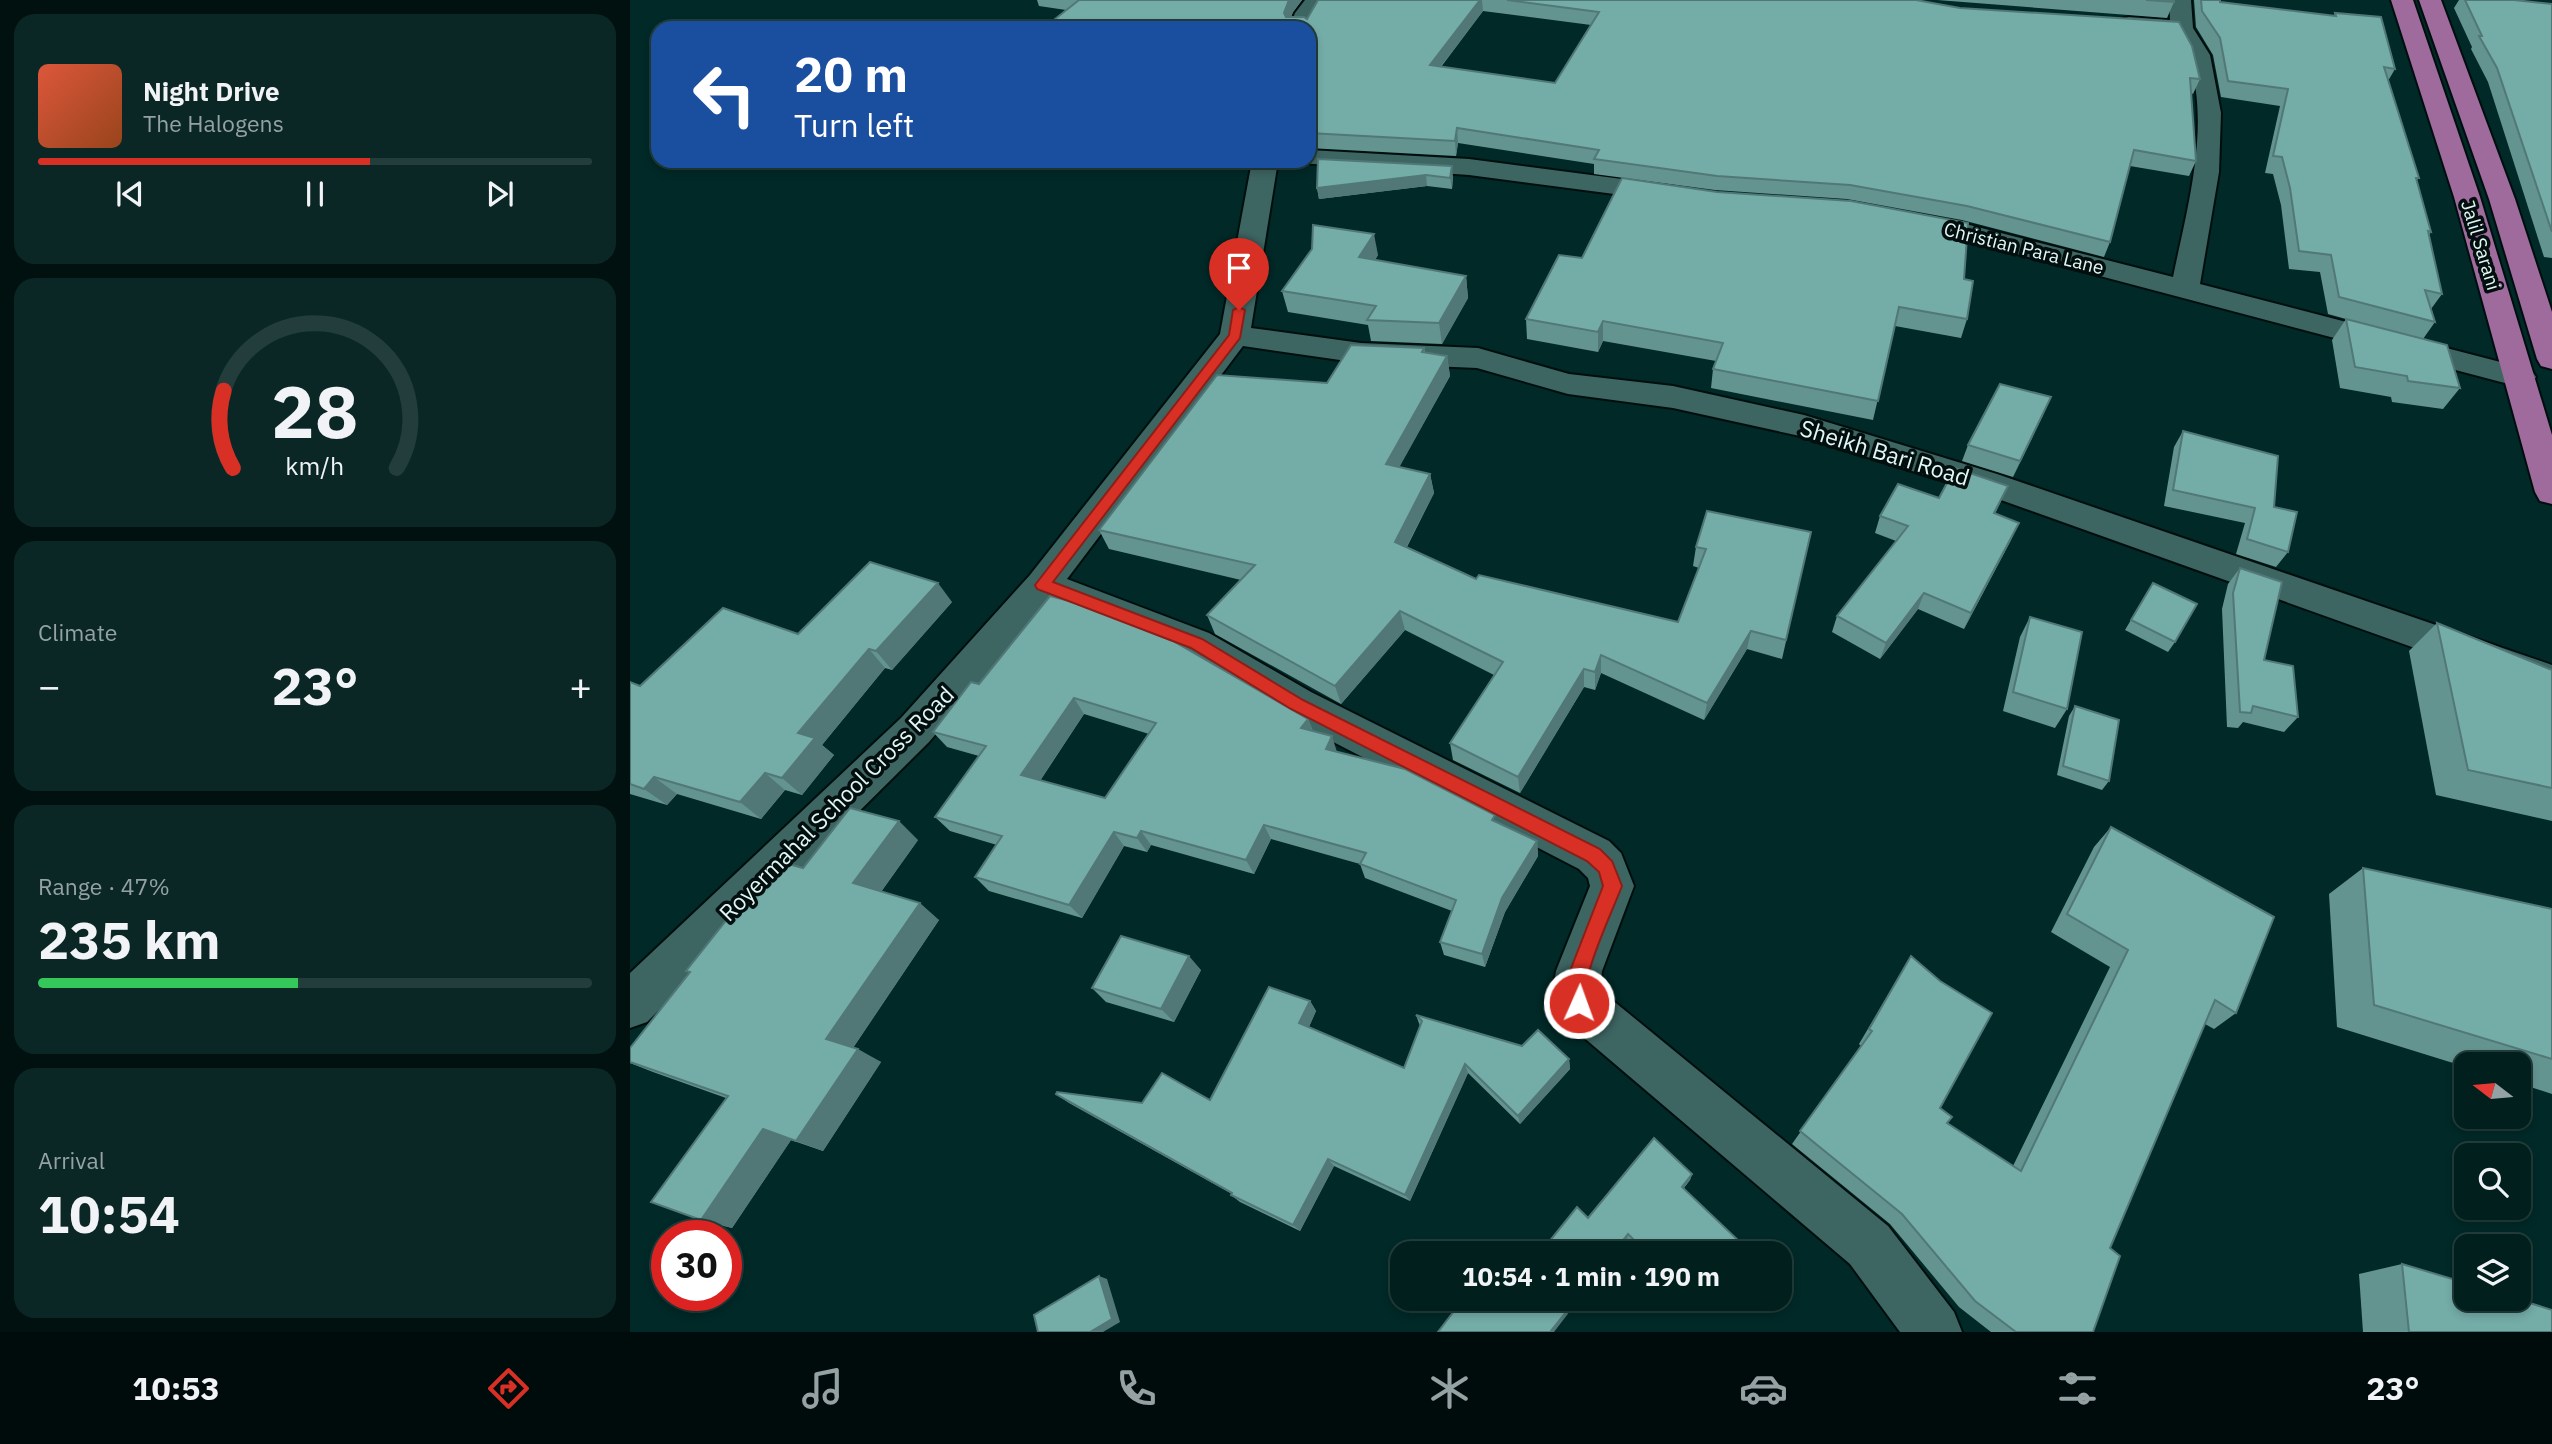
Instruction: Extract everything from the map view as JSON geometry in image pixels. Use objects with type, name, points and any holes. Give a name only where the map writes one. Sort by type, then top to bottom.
[{"type":"main road","name":"Jalil Sarani","points":[[2402,0],[2467,197],[2552,492]]},
{"type":"main road","name":"Jalil Sarani","points":[[2430,0],[2502,200],[2552,359]]},
{"type":"street","points":[[1290,0],[1316,1]]},
{"type":"street","points":[[2180,0],[2182,28],[2199,53],[2211,118],[2208,169],[2185,289]]},
{"type":"street","points":[[1303,21],[1316,1]]},
{"type":"street","points":[[2102,22],[2182,28]]},
{"type":"street","points":[[1316,158],[1469,167],[1690,197]]},
{"type":"street","name":"Royermahal School Cross Road","points":[[630,1005],[915,730],[1043,585],[1235,335],[1264,168]]},
{"type":"street","name":"Christian Para Lane","points":[[1885,217],[1962,231],[2520,377]]},
{"type":"street","name":"Sheikh Bari Road","points":[[1235,335],[1360,353],[1478,358],[1568,384],[1673,397],[1804,426],[1985,482],[2552,681]]},
{"type":"street","points":[[1043,585],[1196,644],[1297,704],[1594,855],[1606,867],[1612,886],[1579,971],[1576,989],[1579,1003],[1869,1245],[1934,1332]]},
{"type":"building","points":[[1079,0],[1289,0],[1284,13],[1286,17],[1307,19],[1318,0],[1480,0],[1430,65],[1555,83],[1599,12],[1507,0],[1916,0],[1960,8],[2179,22],[2192,46],[2200,79],[2190,78],[2196,161],[2134,150],[2110,242],[1967,206],[1850,185],[1717,176],[1594,159],[1599,150],[1457,128],[1455,141],[1316,133],[1316,21],[1053,21]]},
{"type":"building","points":[[2201,0],[2220,0],[2336,16],[2335,13],[2381,17],[2395,69],[2384,67],[2419,178],[2416,178],[2431,232],[2428,231],[2442,294],[2425,290],[2435,322],[2339,297],[2331,255],[2299,251],[2290,188],[2282,157],[2273,156],[2288,89],[2228,81],[2220,38],[2202,11]]},
{"type":"building","points":[[2465,0],[2514,0],[2552,4],[2552,232],[2497,68],[2479,36],[2482,36]]},
{"type":"building","points":[[1318,159],[1452,166],[1450,178],[1426,175],[1317,188]]},
{"type":"building","points":[[1622,178],[1717,192],[1851,201],[1968,223],[1964,279],[1973,281],[1967,319],[1899,307],[1878,401],[1713,369],[1723,343],[1603,321],[1598,332],[1526,319],[1559,255],[1582,258]]},
{"type":"building","points":[[1313,225],[1374,234],[1359,257],[1466,276],[1439,323],[1367,320],[1376,306],[1282,291],[1312,249]]},
{"type":"building","points":[[2346,319],[2447,345],[2460,388],[2408,381],[2407,376],[2355,367]]},
{"type":"building","points":[[1351,345],[1424,348],[1422,352],[1447,356],[1386,464],[1430,474],[1395,542],[1476,579],[1479,575],[1678,622],[1706,549],[1696,547],[1707,511],[1811,532],[1786,640],[1751,631],[1707,703],[1601,655],[1595,672],[1584,669],[1518,777],[1450,743],[1503,662],[1400,611],[1335,686],[1207,615],[1255,565],[1099,530],[1217,375],[1327,383]]},
{"type":"building","points":[[2000,384],[2051,397],[2020,461],[1968,445]]},
{"type":"building","points":[[2183,431],[2278,456],[2274,507],[2297,512],[2288,552],[2247,539],[2255,508],[2173,490]]},
{"type":"building","points":[[1955,468],[2008,486],[1994,513],[2019,523],[1971,613],[1924,593],[1886,643],[1837,616],[1908,526],[1880,516],[1898,484],[1939,498]]},
{"type":"building","points":[[870,562],[938,583],[876,651],[869,649],[798,733],[815,738],[782,778],[765,773],[740,802],[654,777],[644,789],[630,784],[630,682],[640,686],[723,608],[798,634]]},
{"type":"building","points":[[2240,568],[2282,582],[2264,660],[2293,666],[2298,717],[2253,706],[2251,713],[2240,712],[2233,593]]},
{"type":"building","points":[[2153,583],[2197,604],[2175,642],[2131,620]]},
{"type":"building","points":[[1050,596],[1081,604],[1173,641],[1308,719],[1301,728],[1332,736],[1326,749],[1405,769],[1495,815],[1492,820],[1537,841],[1502,898],[1482,954],[1440,942],[1456,900],[1360,864],[1366,853],[1264,825],[1246,860],[1141,831],[1137,838],[1114,832],[1069,905],[975,877],[1002,836],[935,817],[986,746],[933,732],[971,682],[979,684]],"holes":[[[1074,698],[1156,723],[1105,798],[1021,775]]]},
{"type":"building","points":[[2030,617],[2082,632],[2067,709],[2013,692]]},
{"type":"building","points":[[2437,623],[2552,670],[2552,788],[2468,770]]},
{"type":"building","points":[[2075,706],[2119,720],[2109,781],[2063,766]]},
{"type":"building","points":[[850,808],[899,821],[853,883],[920,903],[826,1039],[858,1049],[796,1141],[763,1129],[701,1220],[651,1202],[728,1096],[630,1062],[630,1048],[690,972],[686,971],[774,860],[803,868]]},
{"type":"building","points":[[2111,827],[2274,917],[2236,1013],[2215,1000],[2110,1248],[2120,1256],[2093,1332],[2016,1332],[1975,1301],[1902,1214],[1800,1131],[1872,1031],[1869,1029],[1911,956],[1940,981],[1992,1013],[1940,1108],[1952,1117],[1947,1123],[2021,1171],[2128,950],[2067,914]]},
{"type":"building","points":[[2363,868],[2552,909],[2552,1059],[2374,1005]]},
{"type":"building","points":[[1121,936],[1189,956],[1161,1009],[1092,988]]},
{"type":"building","points":[[1269,987],[1310,1001],[1299,1023],[1404,1068],[1422,1021],[1416,1015],[1522,1046],[1538,1030],[1569,1059],[1518,1116],[1465,1064],[1405,1195],[1328,1159],[1293,1225],[1231,1195],[1232,1193],[1056,1094],[1142,1103],[1162,1073],[1210,1100]]},
{"type":"building","points":[[1654,1138],[1692,1174],[1682,1187],[1739,1241],[1635,1241],[1628,1234],[1622,1241],[1550,1241],[1577,1207],[1588,1218]]},
{"type":"building","points":[[2402,1264],[2454,1279],[2454,1311],[2531,1311],[2531,1303],[2552,1310],[2552,1332],[2409,1332]]},
{"type":"building","points":[[1099,1276],[1112,1319],[1090,1332],[1038,1332],[1034,1315]]},
{"type":"building","points":[[1454,1311],[1567,1311],[1550,1332],[1438,1332]]},
{"type":"route","points":[[1239,310],[1235,335],[1043,585],[1196,644],[1297,704],[1594,855],[1606,867],[1612,886],[1579,971],[1576,989],[1579,1003]]}]
